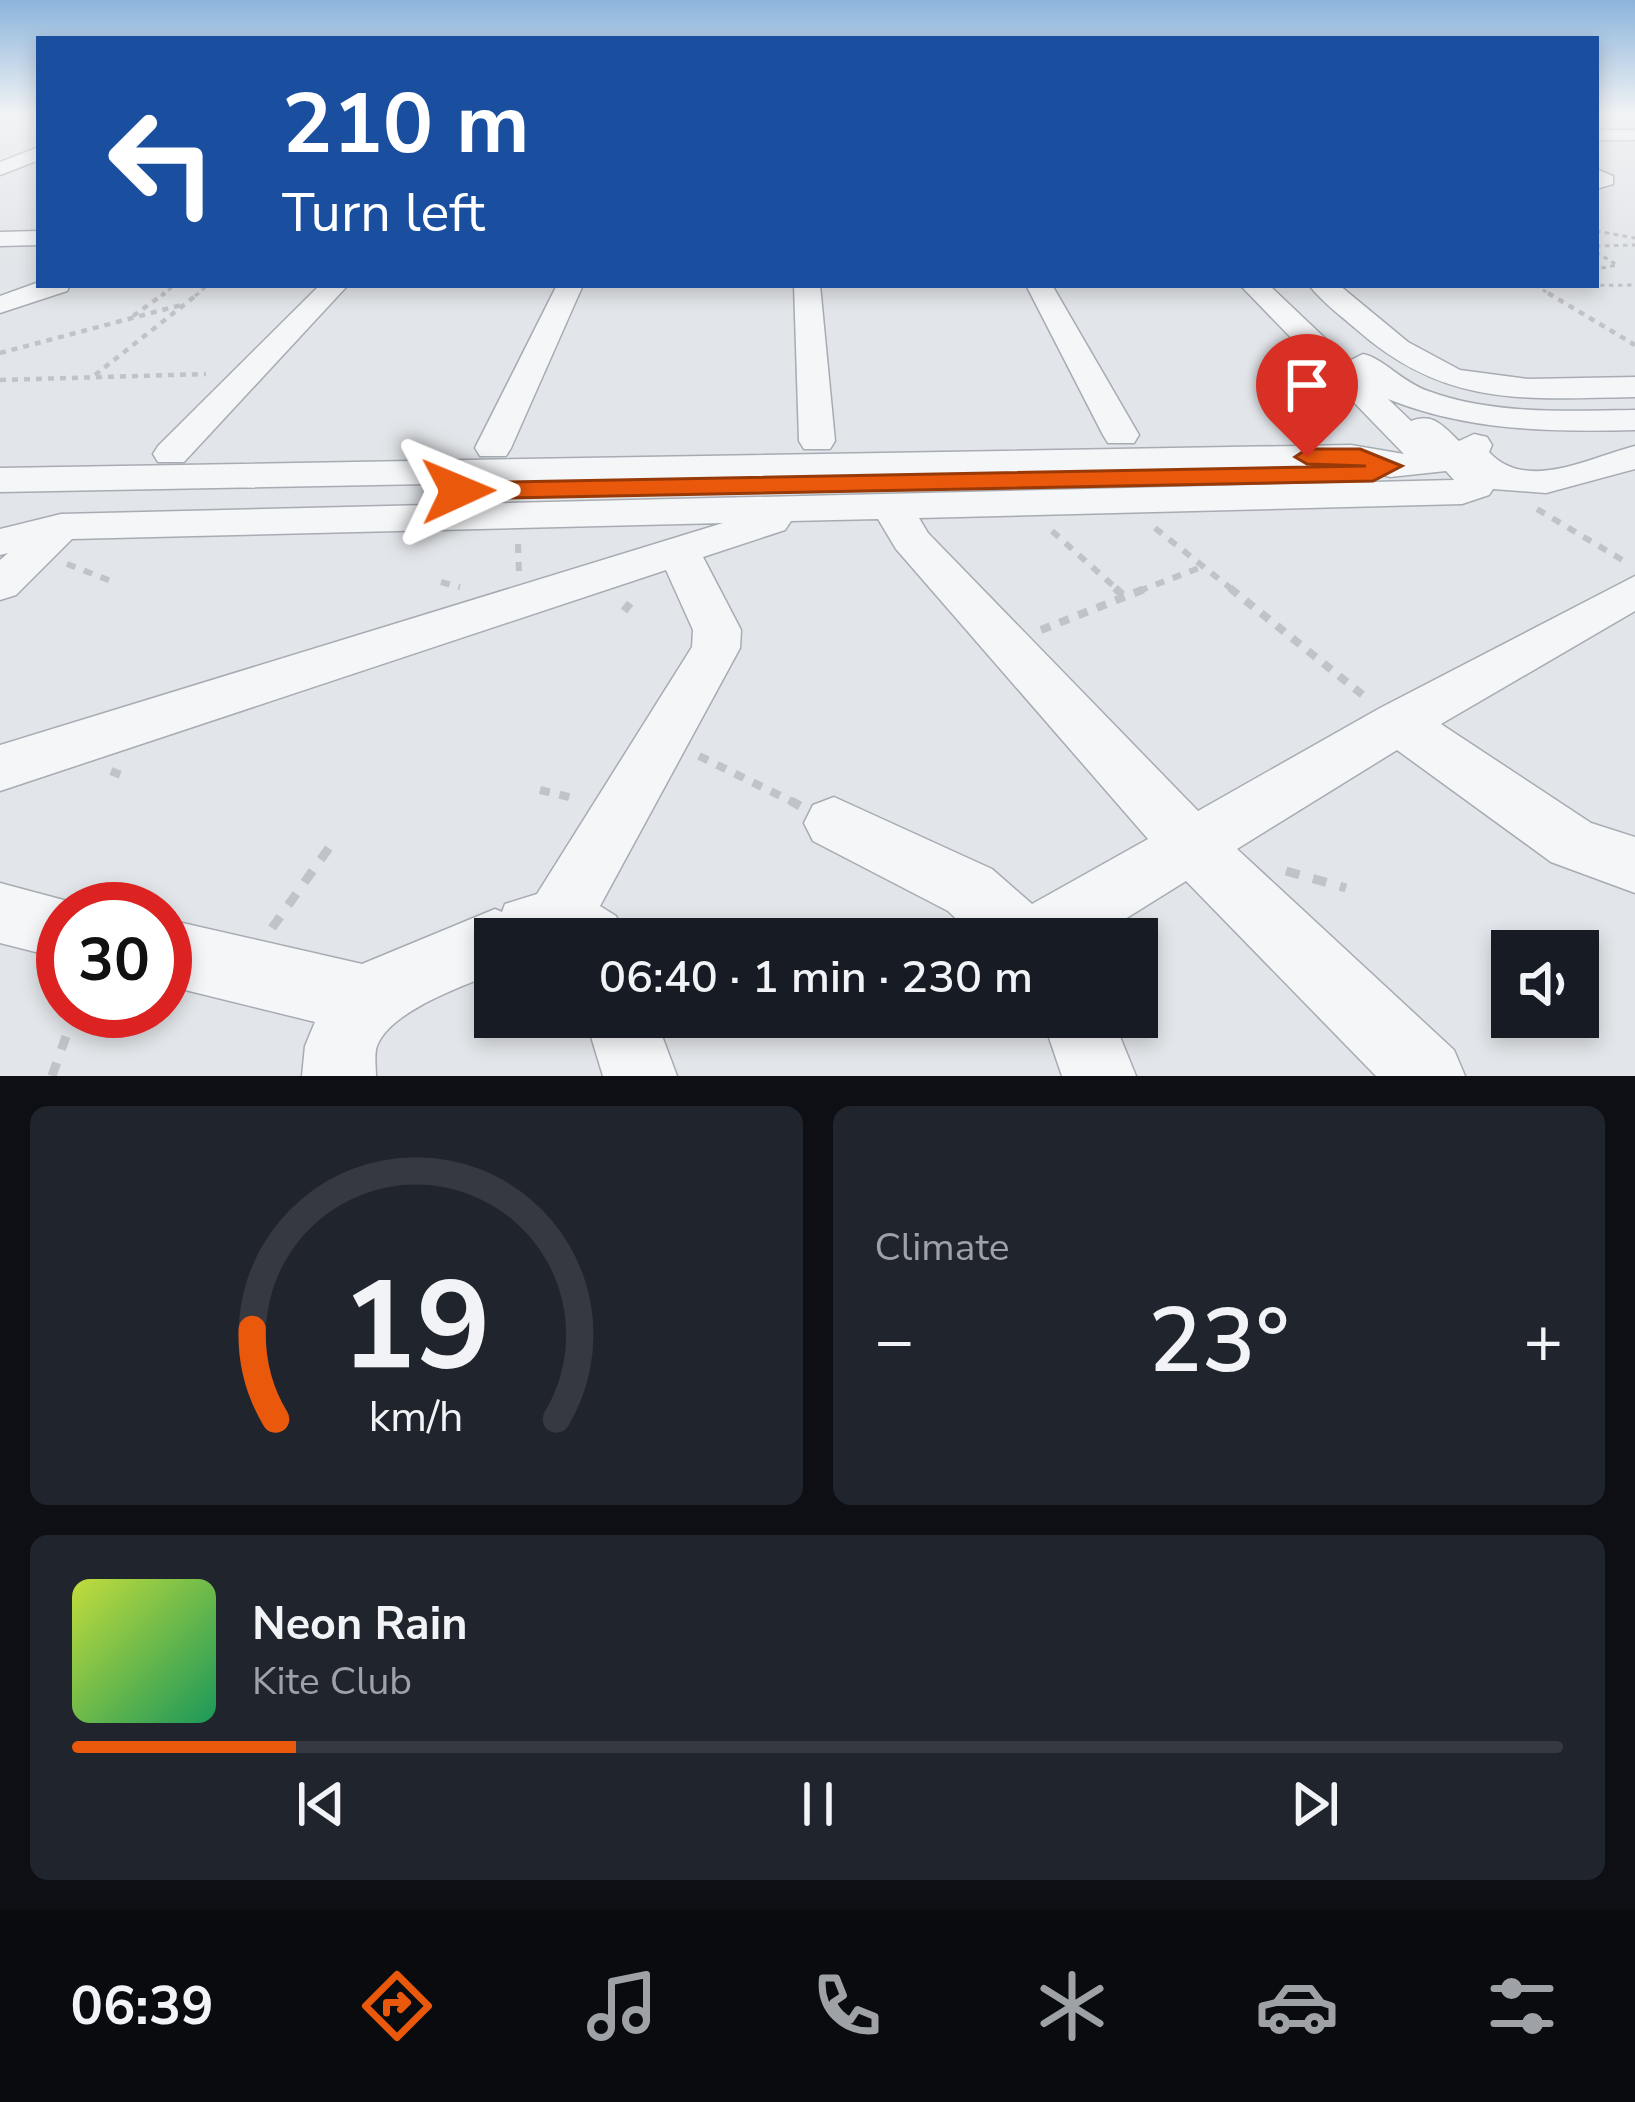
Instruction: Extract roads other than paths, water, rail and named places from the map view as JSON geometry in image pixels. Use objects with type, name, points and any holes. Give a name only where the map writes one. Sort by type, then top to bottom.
[{"type":"street","points":[[0,172],[36,175]]},
{"type":"street","points":[[0,239],[36,238]]},
{"type":"street","points":[[0,305],[48,288]]},
{"type":"street","points":[[171,454],[332,288]]},
{"type":"street","points":[[503,470],[569,288]]},
{"type":"street","points":[[808,288],[817,441]]},
{"type":"street","points":[[1041,288],[1120,435]]},
{"type":"street","points":[[1255,288],[1396,447]]},
{"type":"street","points":[[0,585],[32,540],[812,507],[1462,492],[1474,487],[1473,476],[1281,288]]},
{"type":"street","points":[[1326,288],[1412,358],[1447,376],[1505,387],[1635,387]]},
{"type":"street","points":[[1386,387],[1450,407],[1569,422],[1635,420]]},
{"type":"street","points":[[1569,422],[1491,438],[1470,448],[1472,459],[1492,476],[1528,485],[1635,457]]},
{"type":"street","points":[[18,474],[171,454],[503,470],[951,451],[1120,435],[1396,447]]},
{"type":"street","points":[[503,470],[817,441],[951,451],[1351,456],[1396,447]]},
{"type":"street","points":[[18,474],[503,470],[1373,473],[1396,447]]},
{"type":"street","points":[[891,505],[911,540],[1192,846],[1428,1076]]},
{"type":"street","points":[[0,768],[812,507]]},
{"type":"street","points":[[547,918],[663,738],[718,640],[679,552]]},
{"type":"street","points":[[1069,918],[1399,723],[1635,591]]},
{"type":"street","points":[[1399,723],[1572,842],[1635,865]]},
{"type":"street","points":[[834,823],[970,890],[1001,918]]},
{"type":"street","points":[[0,913],[36,922]]},
{"type":"street","points":[[192,958],[367,1000]]},
{"type":"street","points":[[339,1076],[337,1052],[343,1032],[367,1000],[474,959]]},
{"type":"street","points":[[627,1038],[640,1076]]},
{"type":"street","points":[[1085,1038],[1099,1076]]}]
